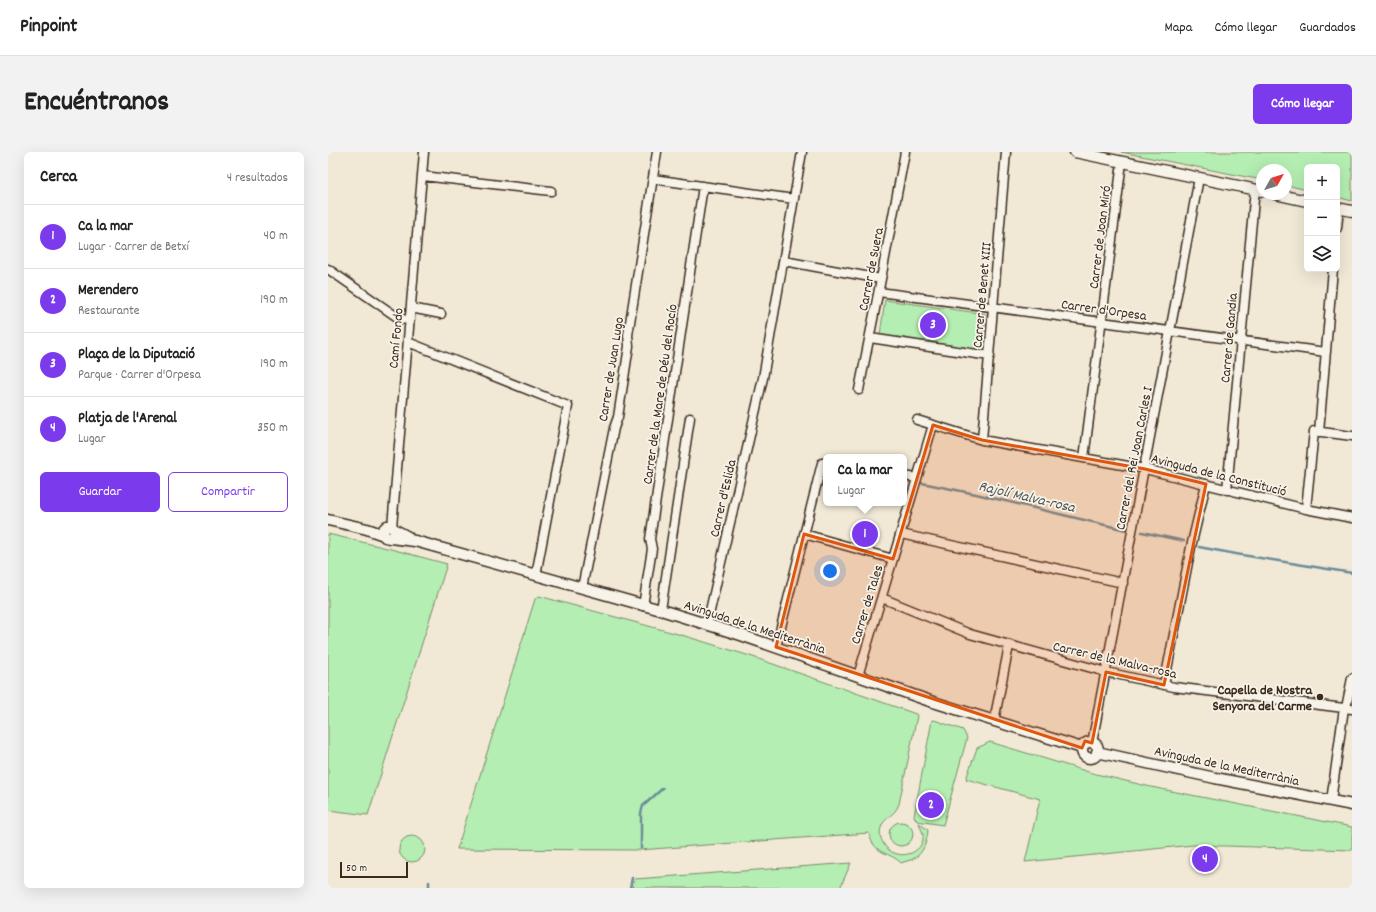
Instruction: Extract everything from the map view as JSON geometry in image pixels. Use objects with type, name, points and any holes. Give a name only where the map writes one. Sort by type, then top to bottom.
[{"type":"street","name":"Camí Fondo","points":[[389,532],[408,342],[424,152]]},
{"type":"street","name":"Carrer de Juan Lugo","points":[[582,588],[614,428],[618,417],[629,346],[628,335],[657,152]]},
{"type":"street","name":"Carrer d'Eslida","points":[[707,624],[763,378],[802,152]]},
{"type":"street","name":"Carrer de Suera","points":[[859,390],[882,279],[905,152]]},
{"type":"street","name":"Carrer de Benet XIII","points":[[982,440],[1006,152]]},
{"type":"street","points":[[1075,152],[1256,190]]},
{"type":"street","name":"Carrer de Joan Miró","points":[[1084,458],[1122,162]]},
{"type":"street","points":[[423,176],[551,191]]},
{"type":"street","name":"Carrer del Rei Joan Carles I","points":[[1092,743],[1199,178]]},
{"type":"street","points":[[653,179],[794,199]]},
{"type":"street","name":"Carrer de la Mare de Déu del Rocío","points":[[643,606],[652,549],[650,539],[703,186]]},
{"type":"street","points":[[1292,198],[1304,200]]},
{"type":"street","name":"Carrer de Gandia","points":[[1227,490],[1241,341],[1257,200]]},
{"type":"street","points":[[1340,208],[1352,211]]},
{"type":"street","points":[[784,260],[882,279]]},
{"type":"street","points":[[328,269],[400,319],[410,320]]},
{"type":"street","points":[[1306,509],[1326,352],[1333,272]]},
{"type":"street","name":"Carrer d'Orpesa","points":[[879,292],[1326,352]]},
{"type":"street","points":[[411,308],[441,314]]},
{"type":"street","points":[[870,338],[990,356]]},
{"type":"street","points":[[408,342],[568,406],[536,575]]},
{"type":"street","points":[[661,610],[690,418]]},
{"type":"street","name":"Avinguda de la Constitució","points":[[917,420],[982,440],[1145,469],[1306,509],[1352,518]]},
{"type":"street","name":"Carrer de Tales","points":[[858,676],[934,425]]},
{"type":"street","points":[[1316,432],[1352,436]]},
{"type":"street","points":[[776,647],[804,534],[823,467]]},
{"type":"street","points":[[907,476],[917,478]]},
{"type":"street","points":[[1164,685],[1191,547],[1206,484]]},
{"type":"street","name":"Avinguda de la Mediterrània","points":[[328,520],[367,529],[389,532],[415,541],[661,610],[707,624],[994,721],[1082,748]]},
{"type":"street","points":[[804,534],[893,559]]},
{"type":"street","points":[[901,534],[1123,583]]},
{"type":"street","name":"Carrer de la Malva-rosa","points":[[882,598],[970,634],[1106,672],[1164,685],[1347,708]]},
{"type":"street","points":[[994,721],[1009,646]]},
{"type":"street","points":[[1331,801],[1352,678]]},
{"type":"street","points":[[1092,743],[1097,747],[1097,752],[1095,756],[1088,757],[1083,753],[1082,748],[1085,744],[1092,743]]},
{"type":"street","name":"Avinguda de la Mediterrània","points":[[1097,752],[1215,778],[1352,805]]},
{"type":"highlighted area","points":[[933,425],[982,440],[1145,469],[1206,484],[1164,685],[1106,672],[1092,743],[1085,741],[1082,748],[1064,743],[776,647],[804,534],[893,559]]},
{"type":"green space","points":[[1121,152],[1352,152],[1352,201],[1340,198],[1340,164],[1304,164],[1304,189],[1292,186],[1292,164],[1256,164],[1256,179]]},
{"type":"green space","points":[[885,300],[986,314],[981,350],[880,335]]},
{"type":"green space","points":[[328,534],[447,564],[368,815],[328,810]]},
{"type":"green space","points":[[539,596],[685,636],[750,656],[916,714],[917,716],[899,804],[895,811],[882,825],[880,834],[883,843],[888,849],[902,855],[909,854],[920,847],[923,841],[923,834],[919,823],[928,830],[926,842],[920,853],[913,859],[901,863],[897,859],[878,849],[871,840],[869,833],[639,850],[457,849],[535,599]]},
{"type":"green space","points":[[932,720],[963,730],[967,738],[943,825],[917,821],[914,816]]},
{"type":"green space","points":[[990,742],[1092,773],[1151,787],[1352,827],[1352,850],[1193,845],[1025,862],[1040,799],[966,779],[977,748]]},
{"type":"green space","points":[[901,822],[909,826],[913,834],[909,842],[901,846],[893,842],[889,834],[893,826]]},
{"type":"green space","points":[[412,836],[421,840],[425,849],[421,858],[412,862],[403,858],[399,849],[403,840]]},
{"type":"green space","points":[[851,863],[840,888],[632,888],[635,879]]},
{"type":"waterway","name":"Rajolí Malva-rosa","points":[[922,483],[976,494],[1126,530]]},
{"type":"waterway","name":"Rajolí Malva-rosa","points":[[1142,532],[1184,541]]},
{"type":"waterway","name":"Rajolí Malva-rosa","points":[[1199,547],[1352,573]]},
{"type":"waterway","points":[[641,848],[641,813],[643,806],[663,788]]},
{"type":"waterway","points":[[630,888],[632,878]]},
{"type":"waterway","points":[[429,882],[429,888]]},
{"type":"place","name":"Plaça de la Diputació","points":[[933,325]]},
{"type":"place","name":"Ca la mar","points":[[865,534]]},
{"type":"place","name":"Capella de Nostra Senyora del Carme","points":[[1320,697]]},
{"type":"place","name":"Merendero","points":[[931,805]]},
{"type":"place","name":"Platja de l'Arenal","points":[[1205,859]]}]
